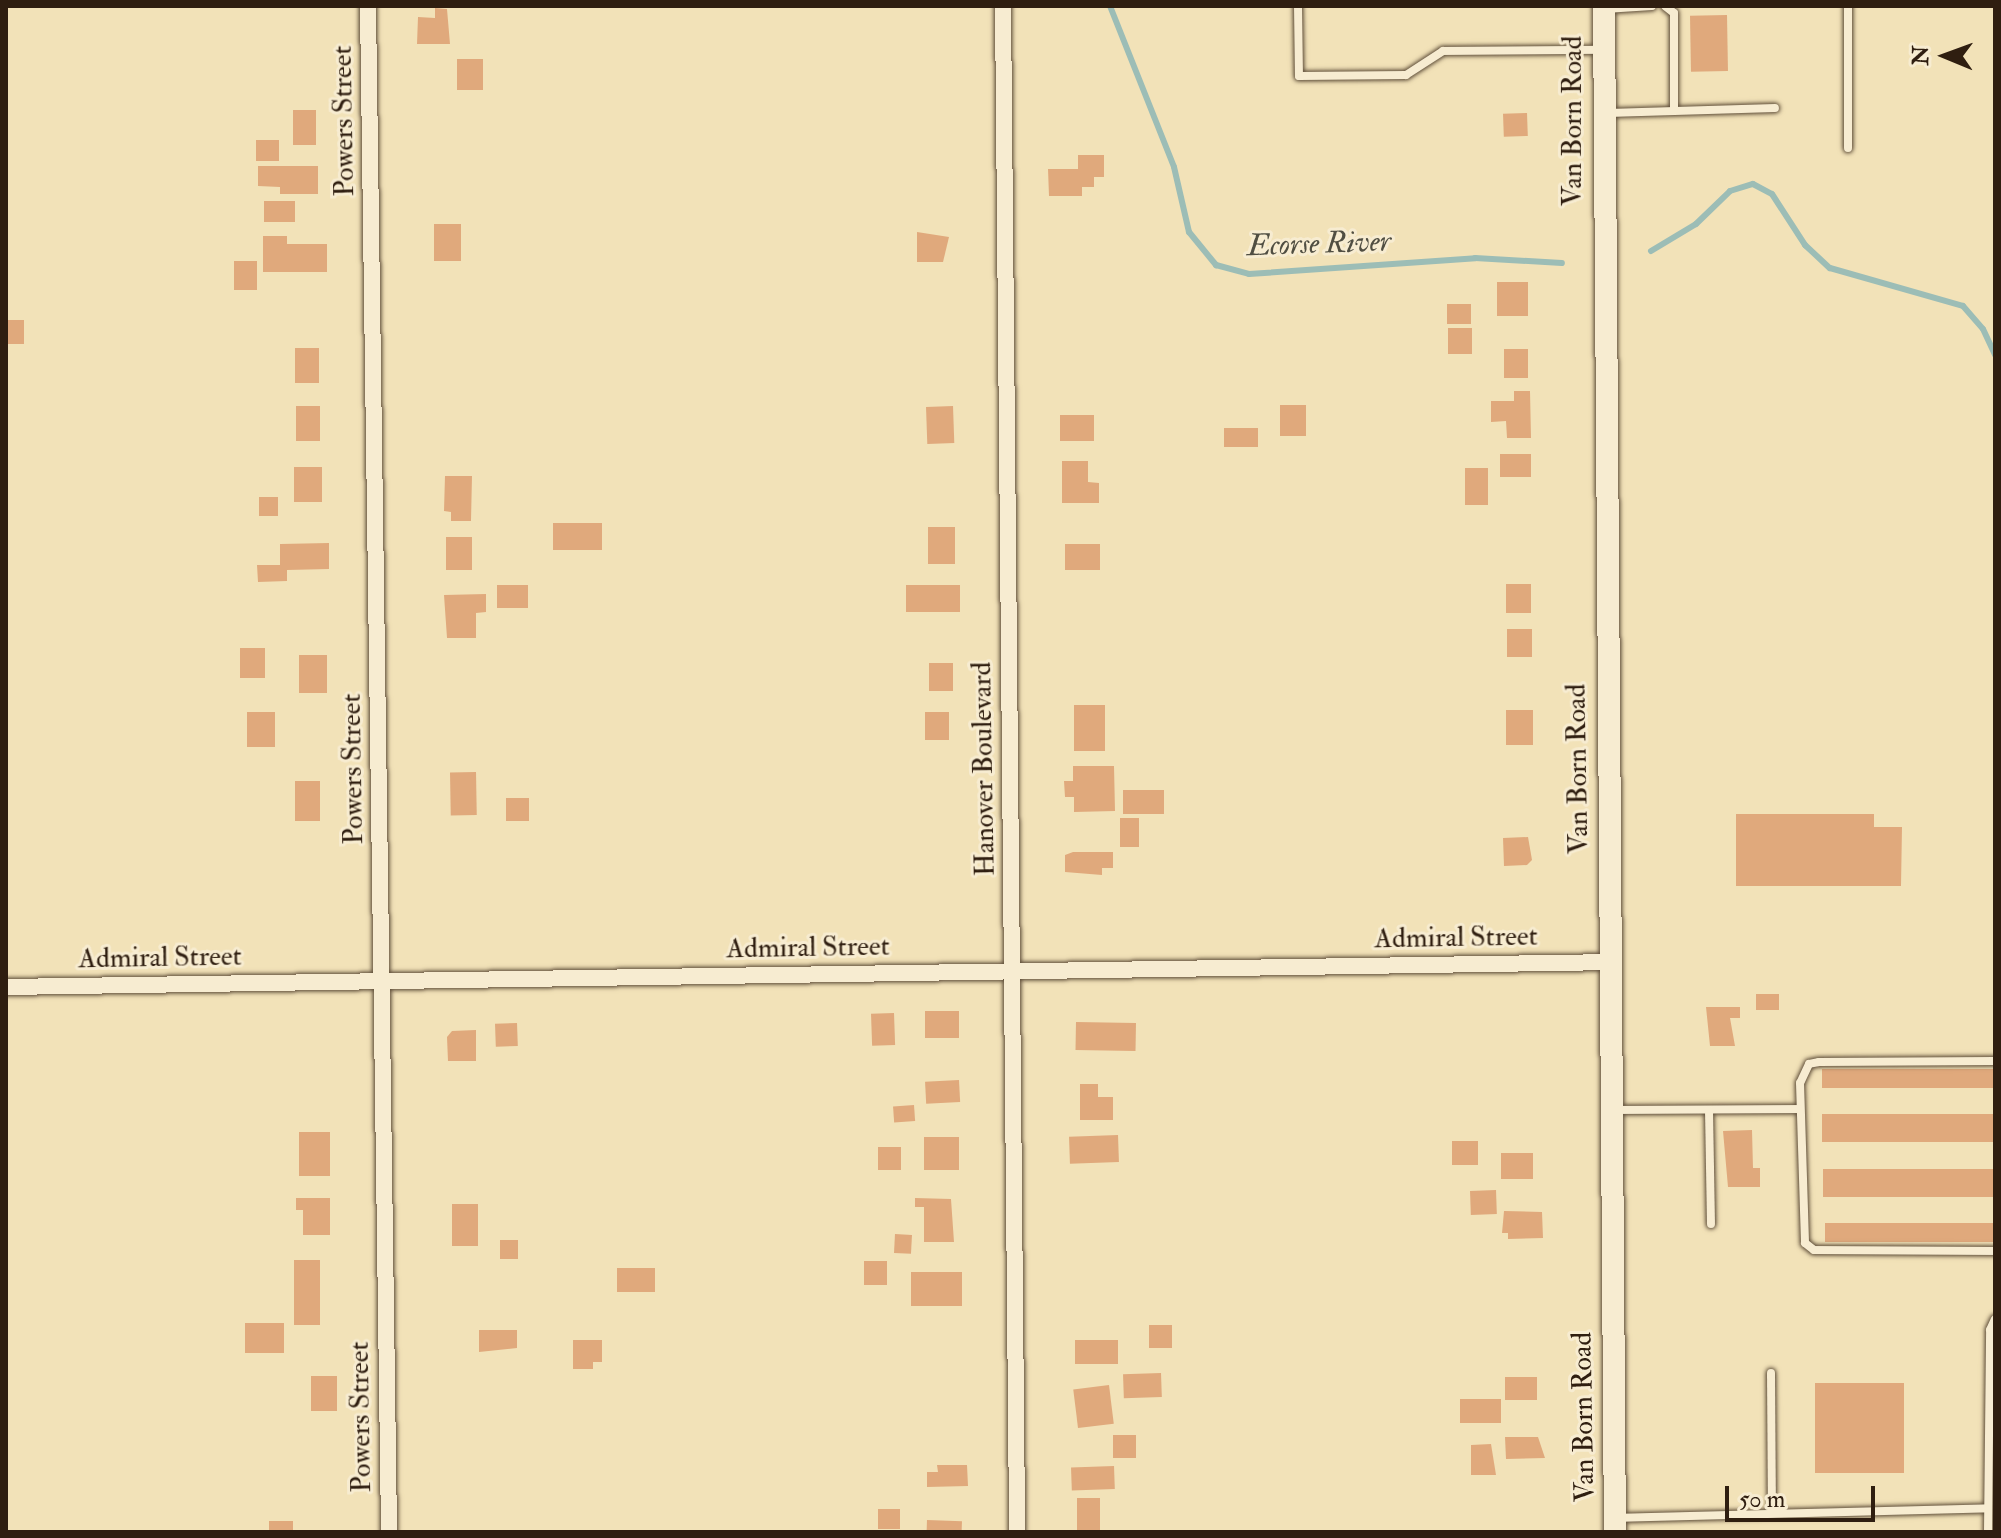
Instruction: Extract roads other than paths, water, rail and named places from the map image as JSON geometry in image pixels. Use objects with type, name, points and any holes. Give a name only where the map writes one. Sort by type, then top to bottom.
[{"type":"main road","name":"Van Born Road","points":[[1604,7],[1615,1525]]},
{"type":"street","name":"Powers Street","points":[[368,6],[389,1532]]},
{"type":"street","name":"Hanover Boulevard","points":[[1003,6],[1017,1532]]},
{"type":"street","name":"Admiral Street","points":[[6,987],[1610,962]]},
{"type":"lane","points":[[1298,6],[1299,76],[1406,75],[1443,51],[1603,50]]},
{"type":"lane","points":[[1604,7],[1652,6]]},
{"type":"lane","points":[[1665,6],[1674,13],[1674,109]]},
{"type":"lane","points":[[1848,6],[1848,148]]},
{"type":"lane","points":[[1603,113],[1775,108]]},
{"type":"lane","points":[[1995,1061],[1809,1064],[1800,1083],[1805,1243],[1814,1250],[1995,1251]]},
{"type":"lane","points":[[1611,1110],[1800,1109]]},
{"type":"lane","points":[[1709,1110],[1711,1224]]},
{"type":"lane","points":[[1988,1532],[1990,1330],[1995,1319]]},
{"type":"lane","points":[[1771,1373],[1772,1512]]},
{"type":"lane","points":[[1615,1525],[1772,1512],[1988,1508]]},
{"type":"waterway","name":"Ecorse River","points":[[1110,6],[1174,167],[1189,232],[1216,265],[1249,274],[1475,258],[1562,263]]},
{"type":"waterway","name":"Ecorse River","points":[[1651,251],[1696,224],[1730,191],[1753,184],[1772,194],[1805,245],[1830,268],[1963,306],[1983,329],[1995,355]]}]
